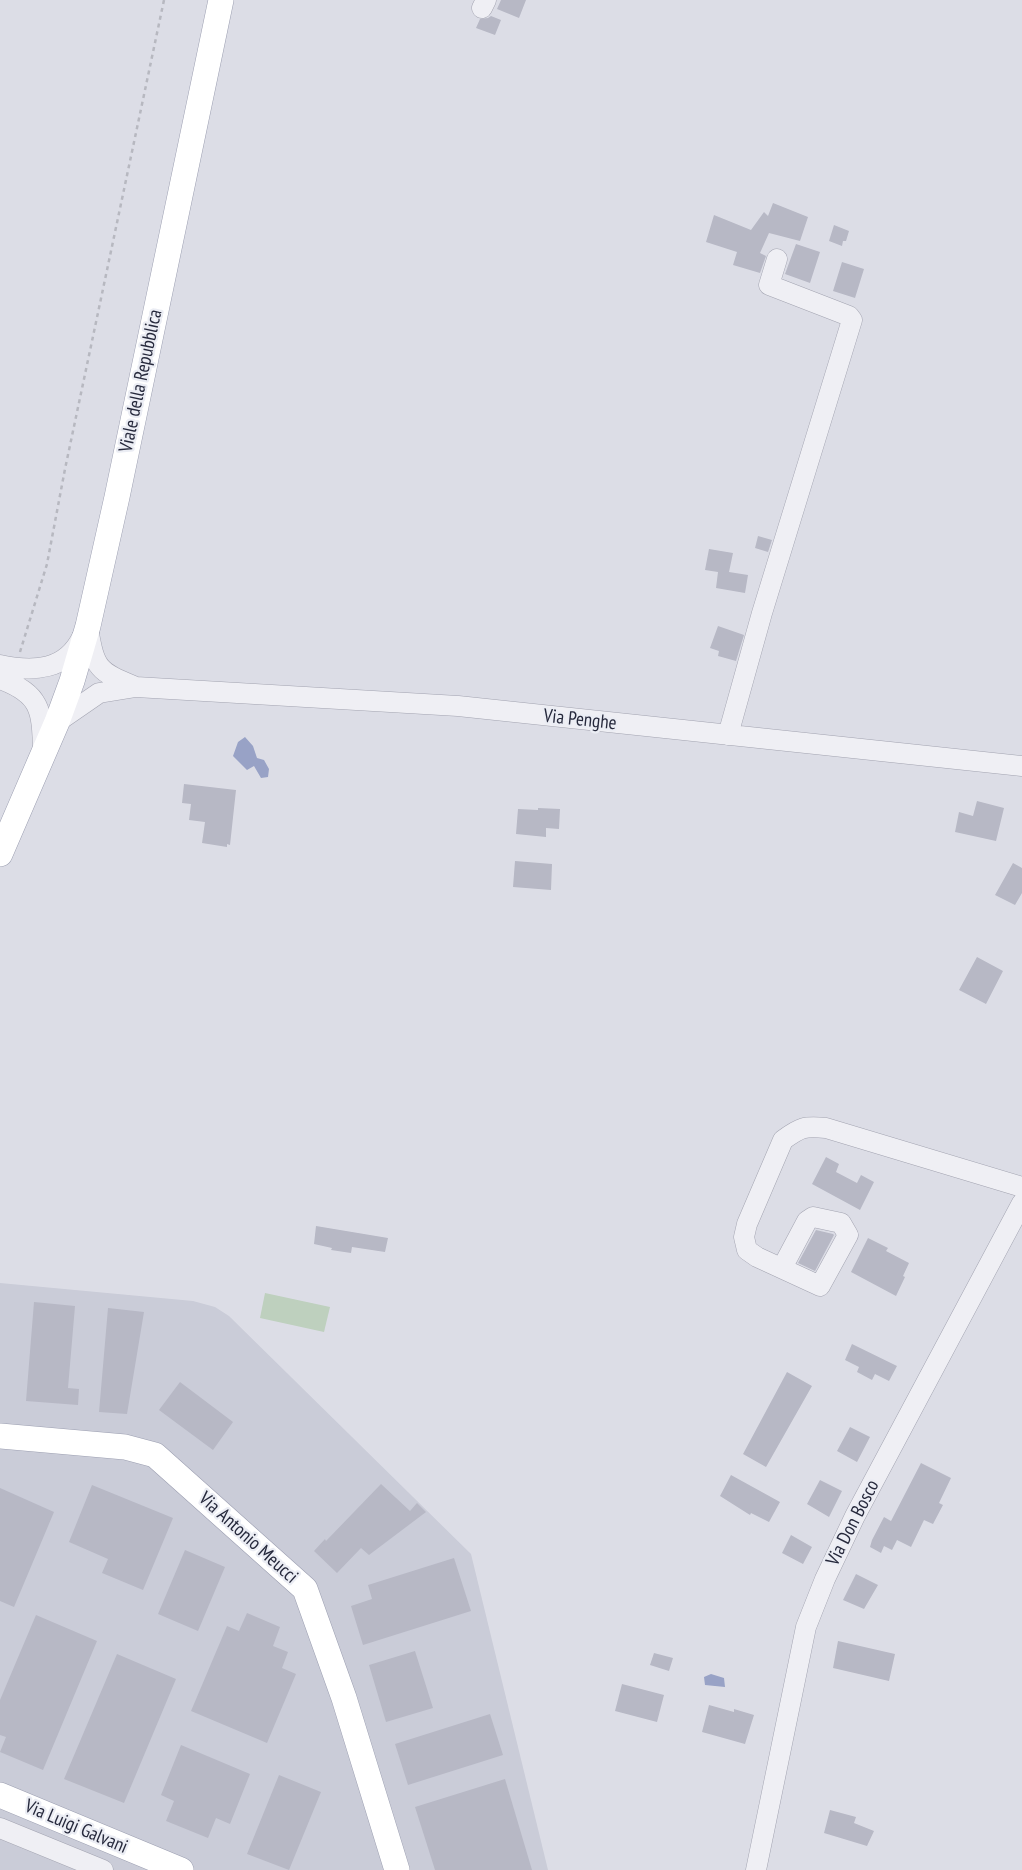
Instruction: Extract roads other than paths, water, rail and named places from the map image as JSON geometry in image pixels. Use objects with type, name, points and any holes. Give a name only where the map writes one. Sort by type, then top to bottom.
[{"type":"main road","name":"Viale della Repubblica","points":[[0,854],[57,722],[72,681],[88,626],[119,488],[221,0]]},
{"type":"main road","name":"Via Antonio Meucci","points":[[0,1436],[125,1448],[156,1455],[305,1589],[344,1698],[397,1870]]},
{"type":"main road","name":"Via Luigi Galvani","points":[[0,1795],[181,1870]]},
{"type":"street","points":[[728,735],[762,612],[852,320],[850,316],[769,285],[777,259]]},
{"type":"street","points":[[5,671],[34,669],[64,660],[77,648],[88,626]]},
{"type":"street","name":"Via Penghe","points":[[88,626],[94,659],[101,669],[116,679],[136,688]]},
{"type":"street","points":[[5,671],[17,685],[29,693],[38,706],[42,726],[43,758]]},
{"type":"street","name":"Via Penghe","points":[[57,722],[99,693],[136,688],[458,706],[1022,766]]},
{"type":"street","points":[[782,1268],[757,1257],[747,1250],[744,1237],[746,1224],[783,1140],[807,1126],[826,1128],[1022,1187]]},
{"type":"street","name":"Via Don Bosco","points":[[756,1870],[806,1627],[825,1579],[855,1516],[1022,1203]]},
{"type":"street","points":[[0,1828],[103,1870]]},
{"type":"water","points":[[245,737],[253,746],[257,758],[264,760],[269,769],[268,777],[261,778],[254,766],[247,770],[233,756],[238,742]]},
{"type":"water","points":[[711,1674],[724,1678],[725,1687],[705,1685],[704,1677]]}]
